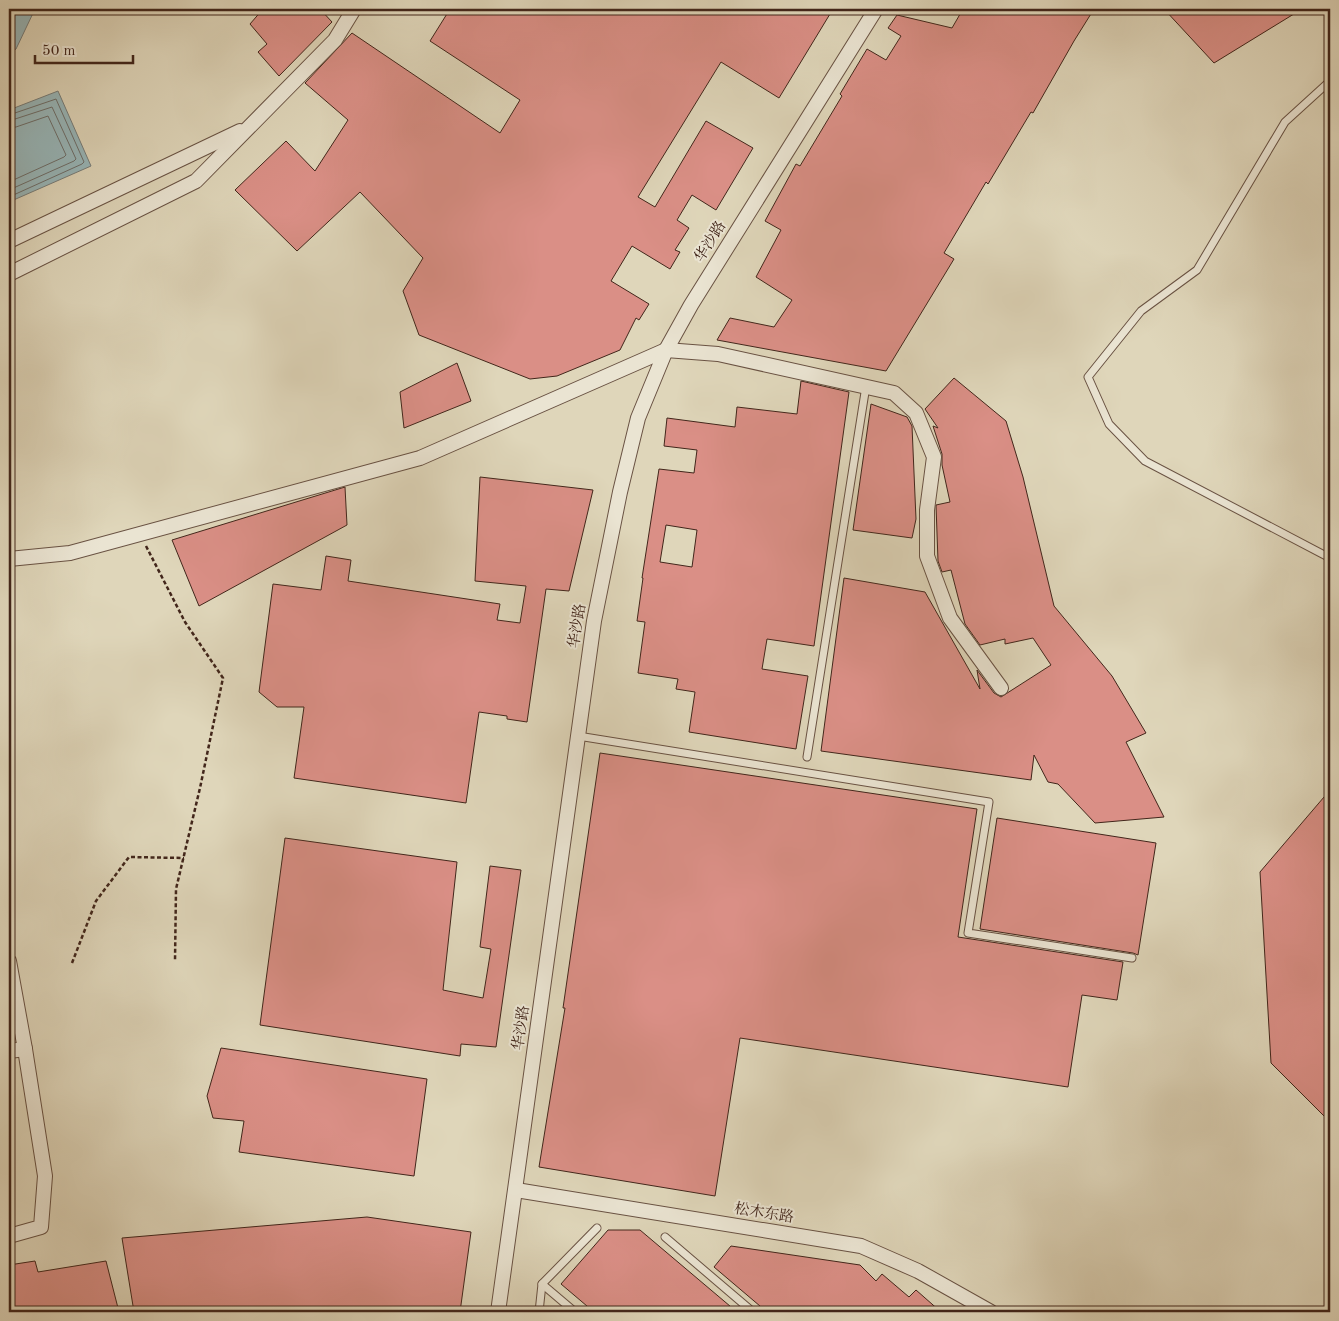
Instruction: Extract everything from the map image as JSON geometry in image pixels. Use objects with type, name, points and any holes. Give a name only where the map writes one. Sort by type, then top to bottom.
[{"type":"street","points":[[9,274],[196,181],[335,40],[354,9]]},
{"type":"street","name":"华沙路","points":[[498,1312],[594,621],[620,492],[638,418],[666,350],[691,305],[876,9]]},
{"type":"street","points":[[9,241],[250,126]]},
{"type":"street","points":[[9,559],[70,553],[420,458],[666,350],[718,354],[894,393],[916,413],[934,457],[927,510],[927,556],[950,618],[1001,688]]},
{"type":"street","points":[[9,960],[45,1176],[41,1227],[9,1236]]},
{"type":"street","points":[[9,1051],[25,1049]]},
{"type":"street","name":"松木东路","points":[[516,1190],[861,1246],[918,1271],[992,1312]]},
{"type":"lane","points":[[1330,81],[1285,122],[1197,270],[1141,312],[1088,377],[1109,424],[1145,461],[1330,558]]},
{"type":"lane","points":[[807,757],[866,386]]},
{"type":"lane","points":[[578,736],[989,802],[968,933],[1132,958]]},
{"type":"lane","points":[[539,1312],[542,1284],[597,1228]]},
{"type":"lane","points":[[665,1237],[753,1312]]},
{"type":"lane","points":[[542,1284],[575,1312]]},
{"type":"path","points":[[140,534],[184,622],[223,678],[176,889],[175,961]]},
{"type":"path","points":[[72,963],[96,900],[129,857],[184,858]]},
{"type":"water","points":[[9,9],[35,9],[16,49],[9,54]]},
{"type":"water","points":[[58,91],[91,166],[9,202],[9,110]]},
{"type":"building","points":[[263,9],[320,9],[332,22],[279,76],[258,52],[267,44],[250,24]]},
{"type":"building","points":[[450,9],[833,9],[779,98],[721,62],[638,197],[655,207],[706,121],[753,148],[716,210],[692,195],[677,220],[689,228],[675,250],[680,252],[670,269],[632,246],[611,281],[649,304],[639,320],[636,318],[620,350],[557,376],[530,379],[419,335],[403,291],[423,258],[360,192],[297,251],[235,190],[286,141],[315,171],[348,120],[305,83],[352,33],[500,133],[520,100],[430,41]]},
{"type":"building","points":[[963,9],[1094,9],[1033,113],[1031,112],[988,184],[986,182],[944,253],[954,259],[886,371],[717,340],[730,318],[774,327],[792,300],[756,277],[781,230],[765,221],[796,164],[800,166],[842,96],[840,94],[867,49],[886,60],[901,36],[888,28],[897,15],[952,28]]},
{"type":"building","points":[[1164,9],[1302,9],[1214,63]]},
{"type":"building","points":[[457,363],[471,401],[404,428],[400,392]]},
{"type":"building","points":[[954,378],[1006,421],[1023,477],[1054,606],[1112,676],[1146,733],[1126,742],[1164,817],[1095,823],[1058,784],[1048,782],[1034,755],[1031,780],[821,751],[844,578],[925,592],[980,689],[977,670],[994,693],[1001,697],[1051,665],[1033,638],[1005,644],[1005,639],[980,645],[965,624],[951,570],[942,572],[938,561],[936,505],[950,502],[942,465],[942,454],[933,426],[938,428],[925,409]]},
{"type":"building","points":[[801,381],[849,392],[814,646],[767,639],[762,669],[808,676],[796,749],[689,732],[695,692],[676,689],[678,679],[638,673],[645,622],[637,621],[659,469],[694,473],[697,450],[664,446],[667,418],[735,427],[737,407],[797,414]],"holes":[[[666,525],[697,530],[692,567],[660,562]]]},
{"type":"building","points":[[871,404],[907,417],[912,426],[916,519],[912,538],[853,530]]},
{"type":"building","points":[[480,477],[593,490],[569,591],[546,589],[527,722],[507,719],[507,716],[479,712],[466,803],[294,778],[304,707],[277,707],[259,692],[273,584],[321,590],[326,556],[351,560],[348,581],[500,604],[497,620],[520,623],[526,586],[475,581]]},
{"type":"building","points":[[345,487],[347,525],[199,606],[172,540]]},
{"type":"building","points":[[600,753],[977,809],[958,937],[1123,962],[1117,1000],[1082,995],[1068,1087],[740,1038],[715,1196],[539,1167],[565,1008],[563,1008]]},
{"type":"building","points":[[1330,790],[1330,1122],[1271,1063],[1260,872]]},
{"type":"building","points":[[997,818],[1156,843],[1138,955],[980,929]]},
{"type":"building","points":[[285,838],[457,862],[443,990],[483,998],[491,949],[480,947],[490,866],[521,870],[496,1047],[461,1044],[460,1056],[260,1025]]},
{"type":"building","points":[[221,1048],[427,1079],[414,1176],[239,1152],[244,1121],[213,1118],[207,1096]]},
{"type":"building","points":[[367,1217],[471,1232],[460,1312],[134,1312],[122,1238]]},
{"type":"building","points":[[608,1230],[640,1230],[737,1312],[594,1312],[561,1284]]},
{"type":"building","points":[[731,1246],[860,1265],[876,1281],[882,1274],[909,1297],[916,1290],[941,1312],[767,1312],[714,1267]]},
{"type":"building","points":[[35,1261],[38,1272],[106,1261],[118,1308],[96,1312],[9,1312],[9,1265]]}]
